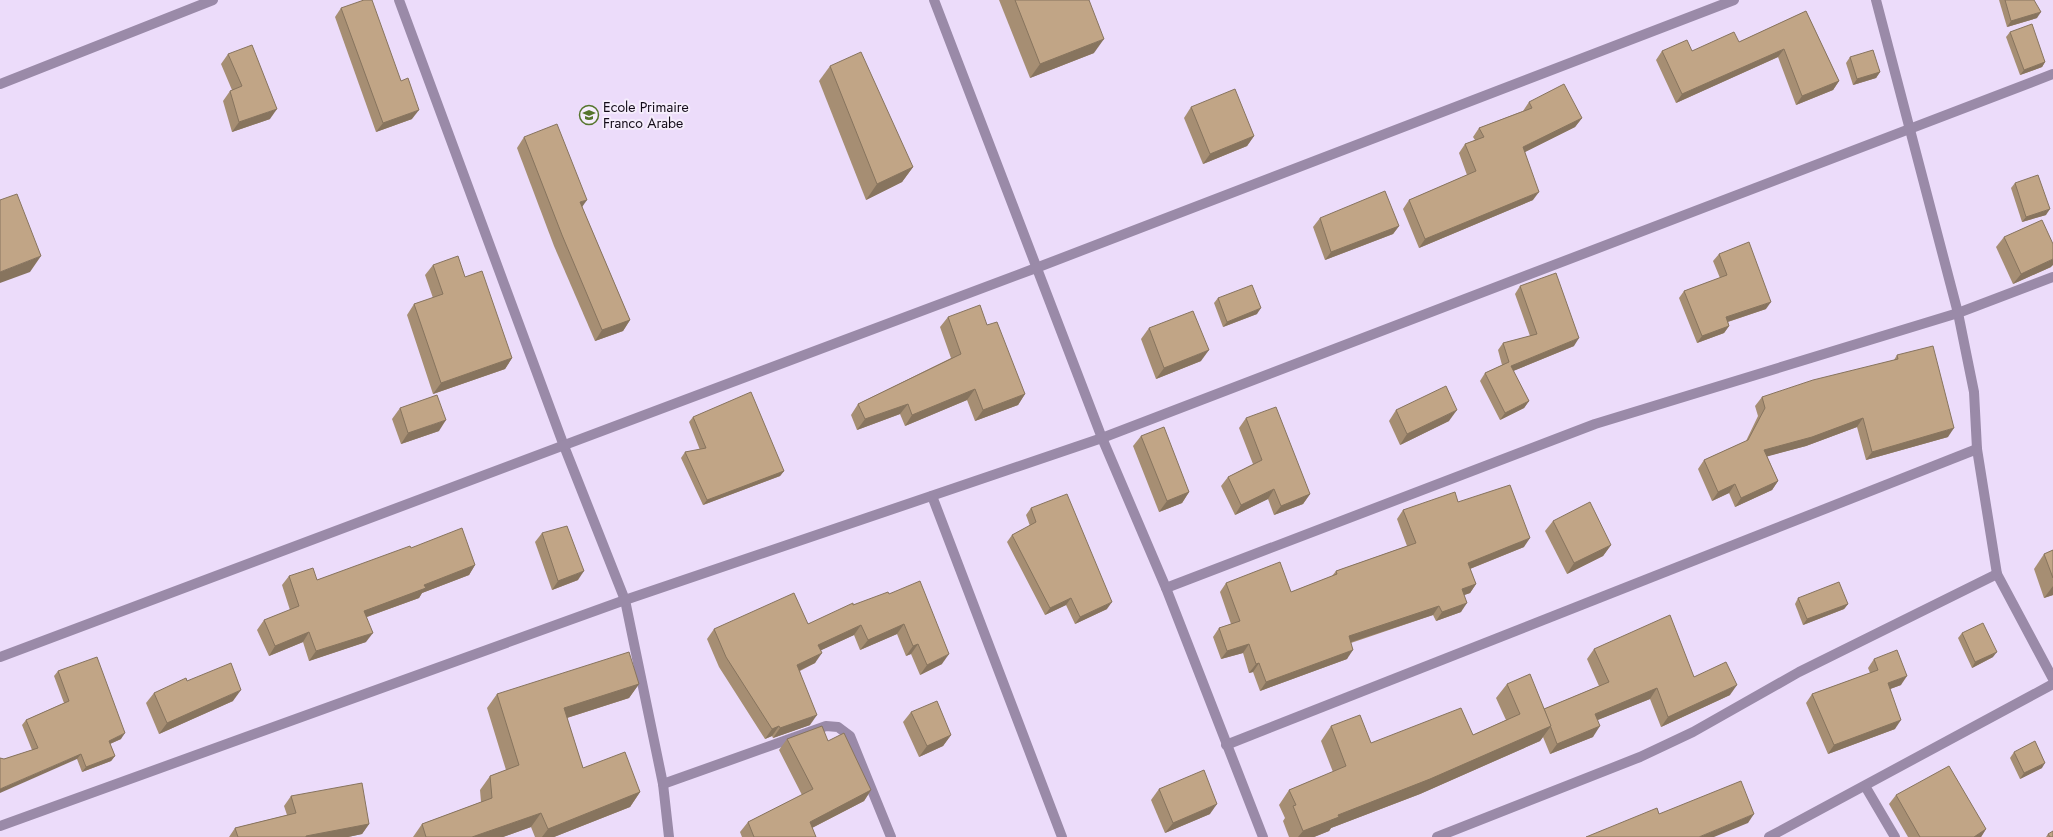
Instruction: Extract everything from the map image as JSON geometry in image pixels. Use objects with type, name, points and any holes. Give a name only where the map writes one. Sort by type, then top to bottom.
[{"type":"street","points":[[0,84],[213,0]]},
{"type":"street","points":[[399,0],[564,446],[625,600],[663,784],[669,837]]},
{"type":"street","points":[[934,0],[1102,438],[1166,588],[1263,837]]},
{"type":"street","points":[[0,657],[1036,268],[1734,0]]},
{"type":"street","points":[[1876,0],[1908,129],[1958,313],[1974,392],[1977,449],[1997,574],[2053,679]]},
{"type":"street","points":[[0,826],[625,600],[1102,438],[2053,74]]},
{"type":"street","points":[[1166,588],[1595,424],[1958,313],[2053,277]]},
{"type":"street","points":[[1226,745],[1977,449]]},
{"type":"street","points":[[932,496],[1062,837]]},
{"type":"street","points":[[1437,837],[1640,757],[1693,732],[1799,672],[1997,574]]},
{"type":"street","points":[[1768,837],[2053,684]]},
{"type":"street","points":[[663,784],[826,726],[838,727],[850,736],[891,837]]},
{"type":"street","points":[[1865,786],[1895,837]]},
{"type":"building","points":[[364,0],[372,0],[401,81],[408,78],[419,110],[383,123],[341,8]]},
{"type":"building","points":[[1015,0],[1089,0],[1104,39],[1040,64]]},
{"type":"building","points":[[2005,0],[2034,0],[2041,12],[2011,21]]},
{"type":"building","points":[[1806,11],[1839,81],[1802,96],[1784,49],[1682,94],[1662,51],[1687,40],[1692,51],[1734,32],[1739,42]]},
{"type":"building","points":[[2032,24],[2045,62],[2024,70],[2010,32]]},
{"type":"building","points":[[252,45],[277,109],[239,122],[230,91],[242,86],[228,54]]},
{"type":"building","points":[[1873,50],[1880,72],[1857,79],[1850,57]]},
{"type":"building","points":[[861,52],[913,167],[877,184],[830,66]]},
{"type":"building","points":[[1564,84],[1582,118],[1523,147],[1539,192],[1425,239],[1409,200],[1476,171],[1465,144],[1484,137],[1479,128],[1532,108],[1529,102]]},
{"type":"building","points":[[1235,89],[1254,136],[1210,154],[1191,107]]},
{"type":"building","points":[[557,124],[587,200],[580,202],[630,320],[602,330],[562,235],[524,137]]},
{"type":"building","points":[[2038,175],[2050,209],[2026,217],[2015,183]]},
{"type":"building","points":[[1385,191],[1399,226],[1331,252],[1320,218]]},
{"type":"building","points":[[17,194],[41,256],[0,272],[0,200]]},
{"type":"building","points":[[2042,220],[2053,244],[2053,259],[2021,274],[2004,237]]},
{"type":"building","points":[[1749,242],[1771,302],[1726,317],[1729,326],[1702,336],[1684,291],[1727,275],[1719,254]]},
{"type":"building","points":[[458,256],[465,277],[482,271],[512,358],[441,383],[414,304],[443,294],[433,265]]},
{"type":"building","points":[[1556,273],[1579,338],[1511,366],[1529,401],[1505,413],[1485,373],[1509,362],[1503,343],[1537,334],[1520,286]]},
{"type":"building","points":[[1252,285],[1261,308],[1227,322],[1218,298]]},
{"type":"building","points":[[980,305],[987,325],[997,322],[1025,394],[983,410],[975,389],[912,415],[908,404],[865,419],[858,404],[961,354],[948,317]]},
{"type":"building","points":[[1193,311],[1209,350],[1164,368],[1149,328]]},
{"type":"building","points":[[1933,346],[1954,428],[1872,452],[1863,418],[1812,437],[1764,450],[1778,481],[1741,498],[1735,484],[1718,492],[1704,460],[1748,440],[1765,408],[1762,397],[1813,380],[1898,359],[1897,355]]},
{"type":"building","points":[[1446,386],[1457,410],[1407,434],[1396,410]]},
{"type":"building","points":[[751,392],[784,471],[707,500],[685,452],[706,448],[693,417]]},
{"type":"building","points":[[437,395],[446,420],[408,433],[400,408]]},
{"type":"building","points":[[1276,407],[1310,494],[1281,506],[1274,489],[1241,505],[1228,477],[1262,460],[1246,418]]},
{"type":"building","points":[[1164,427],[1189,492],[1167,501],[1141,436]]},
{"type":"building","points":[[1510,485],[1530,538],[1468,563],[1476,584],[1462,589],[1467,603],[1442,612],[1439,606],[1349,636],[1353,650],[1266,682],[1259,663],[1256,664],[1249,644],[1227,651],[1219,628],[1240,621],[1226,583],[1280,562],[1291,592],[1337,574],[1336,571],[1416,543],[1403,510],[1455,492],[1458,502]]},
{"type":"building","points":[[1067,494],[1112,602],[1080,617],[1071,598],[1050,608],[1012,535],[1036,522],[1031,508]]},
{"type":"building","points":[[1590,502],[1611,545],[1574,563],[1553,521]]},
{"type":"building","points":[[567,526],[584,571],[558,581],[542,533]]},
{"type":"building","points":[[462,528],[475,565],[424,585],[426,588],[364,611],[373,633],[316,651],[309,632],[275,646],[264,620],[299,606],[289,576],[313,568],[317,580],[410,546],[411,548]]},
{"type":"building","points":[[2053,550],[2053,578],[2044,554]]},
{"type":"building","points":[[920,581],[949,654],[927,665],[918,644],[913,646],[904,624],[868,640],[861,625],[818,645],[822,653],[797,665],[817,715],[780,728],[779,726],[772,729],[726,657],[714,629],[794,593],[808,624],[853,603],[853,605],[888,592],[889,594]]},
{"type":"building","points":[[1839,582],[1848,604],[1807,619],[1798,598]]},
{"type":"building","points":[[1670,615],[1694,677],[1726,662],[1737,685],[1668,717],[1657,688],[1595,714],[1600,726],[1557,744],[1544,709],[1609,682],[1594,649]]},
{"type":"building","points":[[1983,623],[1997,652],[1975,662],[1962,633]]},
{"type":"building","points":[[1897,650],[1907,676],[1888,683],[1901,720],[1834,745],[1812,694],[1878,670],[1874,659]]},
{"type":"building","points":[[629,652],[639,684],[564,708],[583,768],[625,752],[640,792],[548,829],[541,813],[472,837],[426,837],[422,824],[492,798],[490,776],[519,765],[497,694]]},
{"type":"building","points":[[97,657],[125,733],[109,741],[115,756],[86,767],[81,754],[0,789],[0,758],[4,759],[38,748],[26,720],[69,701],[58,671]]},
{"type":"building","points":[[231,663],[241,690],[167,723],[154,693],[186,678],[187,681]]},
{"type":"building","points":[[1530,674],[1551,726],[1430,779],[1338,815],[1339,817],[1303,831],[1293,806],[1296,805],[1289,790],[1346,766],[1331,726],[1360,715],[1371,743],[1461,708],[1473,735],[1520,714],[1507,684]]},
{"type":"building","points":[[937,701],[951,735],[927,746],[911,712]]},
{"type":"building","points":[[822,726],[828,741],[844,733],[871,790],[810,822],[816,837],[754,837],[748,822],[813,789],[787,739]]},
{"type":"building","points":[[2035,741],[2045,763],[2024,773],[2014,752]]},
{"type":"building","points":[[1949,766],[1986,829],[1974,837],[1920,837],[1896,795]]},
{"type":"building","points":[[1204,770],[1217,804],[1173,823],[1159,789]]},
{"type":"building","points":[[1741,781],[1754,814],[1699,837],[1586,837],[1657,808],[1659,814]]},
{"type":"building","points":[[362,783],[369,824],[306,837],[238,837],[235,828],[296,813],[291,796]]},
{"type":"building","points":[[2053,831],[2053,837],[2050,837],[2048,834]]},
{"type":"place","name":"Ecole Primaire Franco Arabe","points":[[589,115]]}]
